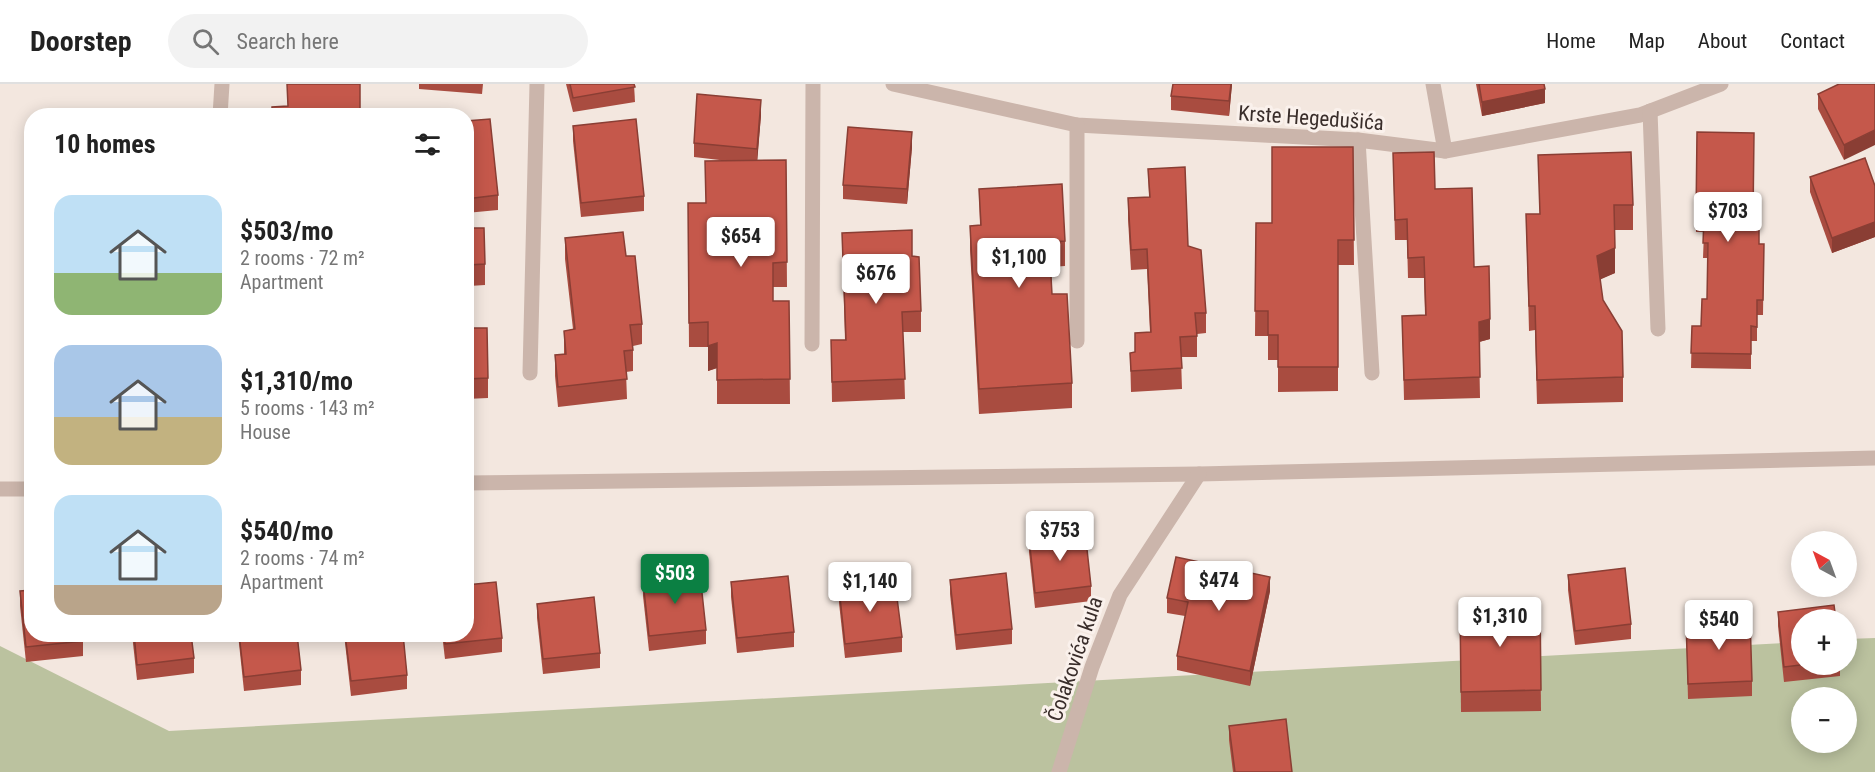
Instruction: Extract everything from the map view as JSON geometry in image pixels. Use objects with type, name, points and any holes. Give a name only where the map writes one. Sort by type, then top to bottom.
[{"type":"street","points":[[220,108],[222,84]]},
{"type":"street","points":[[530,373],[537,84]]},
{"type":"street","points":[[812,344],[813,84]]},
{"type":"street","name":"Krste Hegedušića","points":[[893,84],[1077,125],[1358,140],[1445,151],[1640,115],[1721,84]]},
{"type":"street","points":[[1433,84],[1445,151]]},
{"type":"street","points":[[1650,111],[1658,329]]},
{"type":"street","points":[[1077,125],[1077,341]]},
{"type":"street","points":[[1358,140],[1372,373]]},
{"type":"street","points":[[474,483],[1199,474],[1875,458]]},
{"type":"street","name":"Čolakovića kula","points":[[1059,772],[1092,667],[1120,595],[1199,474]]},
{"type":"street","points":[[0,489],[24,489]]},
{"type":"green space","points":[[1875,638],[1875,772],[0,772],[0,646],[169,731],[1791,643],[1791,675],[1857,675],[1857,639]]},
{"type":"building","points":[[287,84],[360,84],[360,108],[272,108],[288,106]]},
{"type":"building","points":[[570,84],[634,84],[635,87],[573,98]]},
{"type":"building","points":[[1173,84],[1231,84],[1229,101],[1171,96]]},
{"type":"building","points":[[1479,84],[1544,84],[1545,89],[1482,102]]},
{"type":"building","points":[[1839,84],[1875,84],[1875,130],[1844,145],[1818,94]]},
{"type":"building","points":[[697,94],[761,100],[757,149],[694,143]]},
{"type":"building","points":[[490,119],[498,195],[474,198],[474,120]]},
{"type":"building","points":[[636,119],[644,196],[581,203],[573,126]]},
{"type":"building","points":[[848,127],[912,132],[907,189],[843,185]]},
{"type":"building","points":[[1697,132],[1754,133],[1753,218],[1759,218],[1759,244],[1764,244],[1763,300],[1757,300],[1757,327],[1751,326],[1751,354],[1691,353],[1692,326],[1701,326],[1702,299],[1707,299],[1708,243],[1703,243],[1704,217],[1696,217]]},
{"type":"building","points":[[1272,147],[1353,147],[1354,240],[1338,240],[1338,367],[1278,367],[1278,335],[1268,335],[1268,311],[1255,311],[1256,223],[1272,223]]},
{"type":"building","points":[[1434,152],[1435,189],[1472,188],[1474,267],[1489,266],[1490,319],[1479,322],[1480,377],[1404,380],[1402,316],[1426,315],[1424,257],[1408,258],[1407,219],[1395,220],[1393,153]]},
{"type":"building","points":[[1631,152],[1633,205],[1614,205],[1615,248],[1597,256],[1603,300],[1622,331],[1623,377],[1537,380],[1535,306],[1529,306],[1526,214],[1540,214],[1538,155]]},
{"type":"building","points":[[1865,158],[1875,186],[1875,222],[1832,238],[1810,177]]},
{"type":"building","points":[[786,160],[787,262],[773,263],[773,301],[789,301],[790,379],[717,380],[717,343],[708,346],[708,322],[689,323],[688,203],[706,203],[705,161]]},
{"type":"building","points":[[1185,167],[1188,246],[1201,250],[1206,313],[1195,313],[1197,336],[1180,337],[1182,368],[1131,371],[1130,353],[1135,352],[1135,333],[1151,332],[1147,249],[1131,250],[1128,198],[1150,197],[1148,169]]},
{"type":"building","points":[[1062,184],[1065,241],[1049,242],[1052,294],[1067,294],[1072,383],[979,389],[970,226],[981,225],[979,189]]},
{"type":"building","points":[[474,228],[484,228],[485,264],[474,265]]},
{"type":"building","points":[[912,230],[912,256],[919,257],[921,311],[902,312],[905,379],[832,382],[831,340],[846,340],[842,233]]},
{"type":"building","points":[[623,232],[626,256],[635,256],[642,324],[630,325],[633,350],[624,351],[627,379],[558,387],[555,355],[566,354],[564,331],[575,329],[565,238]]},
{"type":"building","points":[[474,328],[487,328],[488,378],[474,379]]},
{"type":"building","points":[[1085,531],[1091,586],[1035,593],[1029,538]]},
{"type":"building","points":[[1176,557],[1270,577],[1250,671],[1177,656],[1188,602],[1167,598]]},
{"type":"building","points":[[1625,568],[1631,624],[1575,631],[1568,575]]},
{"type":"building","points":[[1006,573],[1012,629],[956,635],[950,580]]},
{"type":"building","points":[[700,574],[706,630],[649,636],[643,581]]},
{"type":"building","points":[[788,576],[794,632],[737,638],[731,582]]},
{"type":"building","points":[[496,582],[502,638],[474,641],[474,584]]},
{"type":"building","points":[[895,582],[902,637],[845,644],[839,588]]},
{"type":"building","points":[[20,591],[24,591],[24,628]]},
{"type":"building","points":[[594,597],[600,653],[543,659],[537,604]]},
{"type":"building","points":[[1540,603],[1541,690],[1461,692],[1460,605]]},
{"type":"building","points":[[1834,605],[1835,609],[1802,609]]},
{"type":"building","points":[[1791,610],[1791,666],[1784,667],[1778,612]]},
{"type":"building","points":[[1750,618],[1752,681],[1688,684],[1686,621]]},
{"type":"building","points":[[25,642],[74,642],[26,647]]},
{"type":"building","points":[[135,642],[192,642],[194,658],[137,665]]},
{"type":"building","points":[[240,642],[298,642],[301,670],[244,677]]},
{"type":"building","points":[[346,642],[404,642],[407,675],[351,681]]},
{"type":"building","points":[[1286,719],[1292,772],[1235,772],[1229,726]]}]
